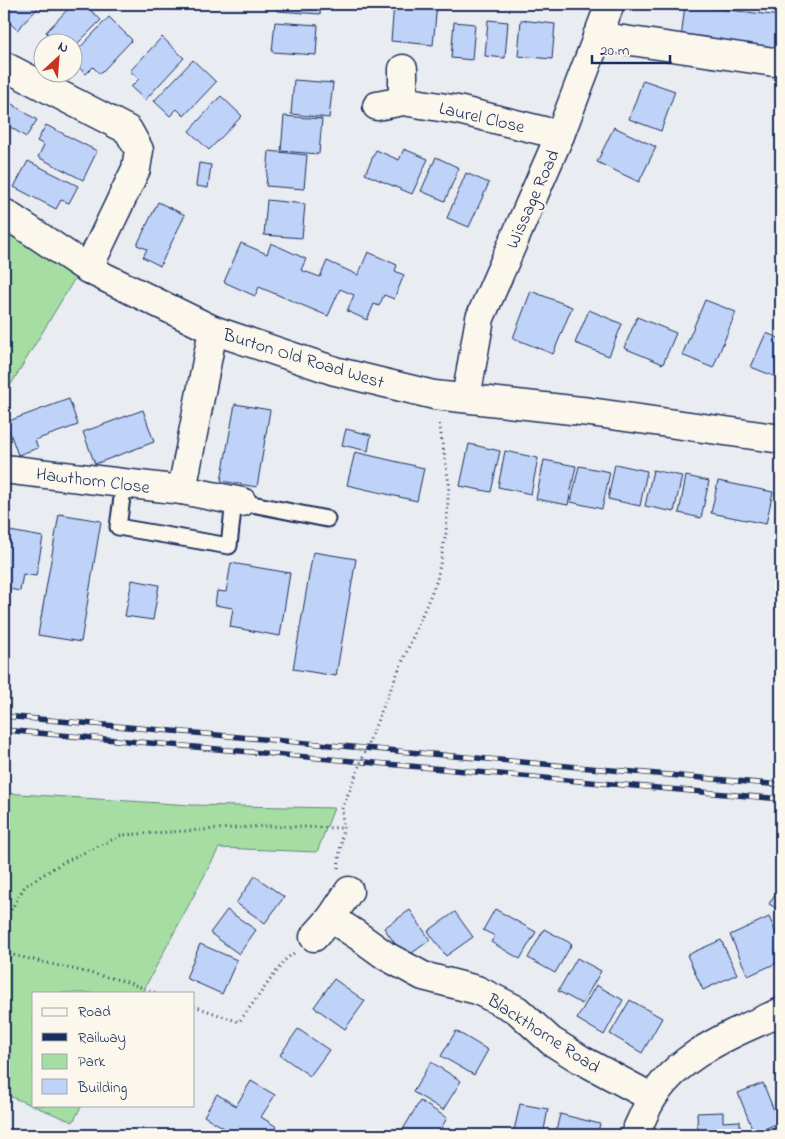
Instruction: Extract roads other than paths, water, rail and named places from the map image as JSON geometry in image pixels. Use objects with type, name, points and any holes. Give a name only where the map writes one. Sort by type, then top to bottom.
[{"type":"street","name":"Wissage Road","points":[[466,398],[480,318],[560,135],[610,4]]},
{"type":"street","points":[[598,36],[781,63]]},
{"type":"street","points":[[4,66],[128,130],[139,150],[136,169],[88,269]]},
{"type":"street","name":"Laurel Close","points":[[403,69],[390,104],[458,110],[560,135]]},
{"type":"street","name":"Burton Old Road West","points":[[4,213],[88,269],[212,330],[335,371],[434,395],[590,412],[781,439]]},
{"type":"street","points":[[182,490],[212,330]]},
{"type":"street","name":"Hawthorn Close","points":[[4,469],[182,490],[238,501]]},
{"type":"street","name":"Blackthorne Road","points":[[335,912],[357,934],[386,956],[423,976],[476,990],[516,1010],[551,1041],[651,1098]]},
{"type":"street","points":[[635,1135],[651,1098],[696,1053],[731,1034],[781,1012]]},
{"type":"lane","points":[[124,484],[118,527],[229,546],[238,501],[327,519]]},
{"type":"railway","points":[[4,716],[781,785]]},
{"type":"railway","points":[[4,730],[781,799]]}]
